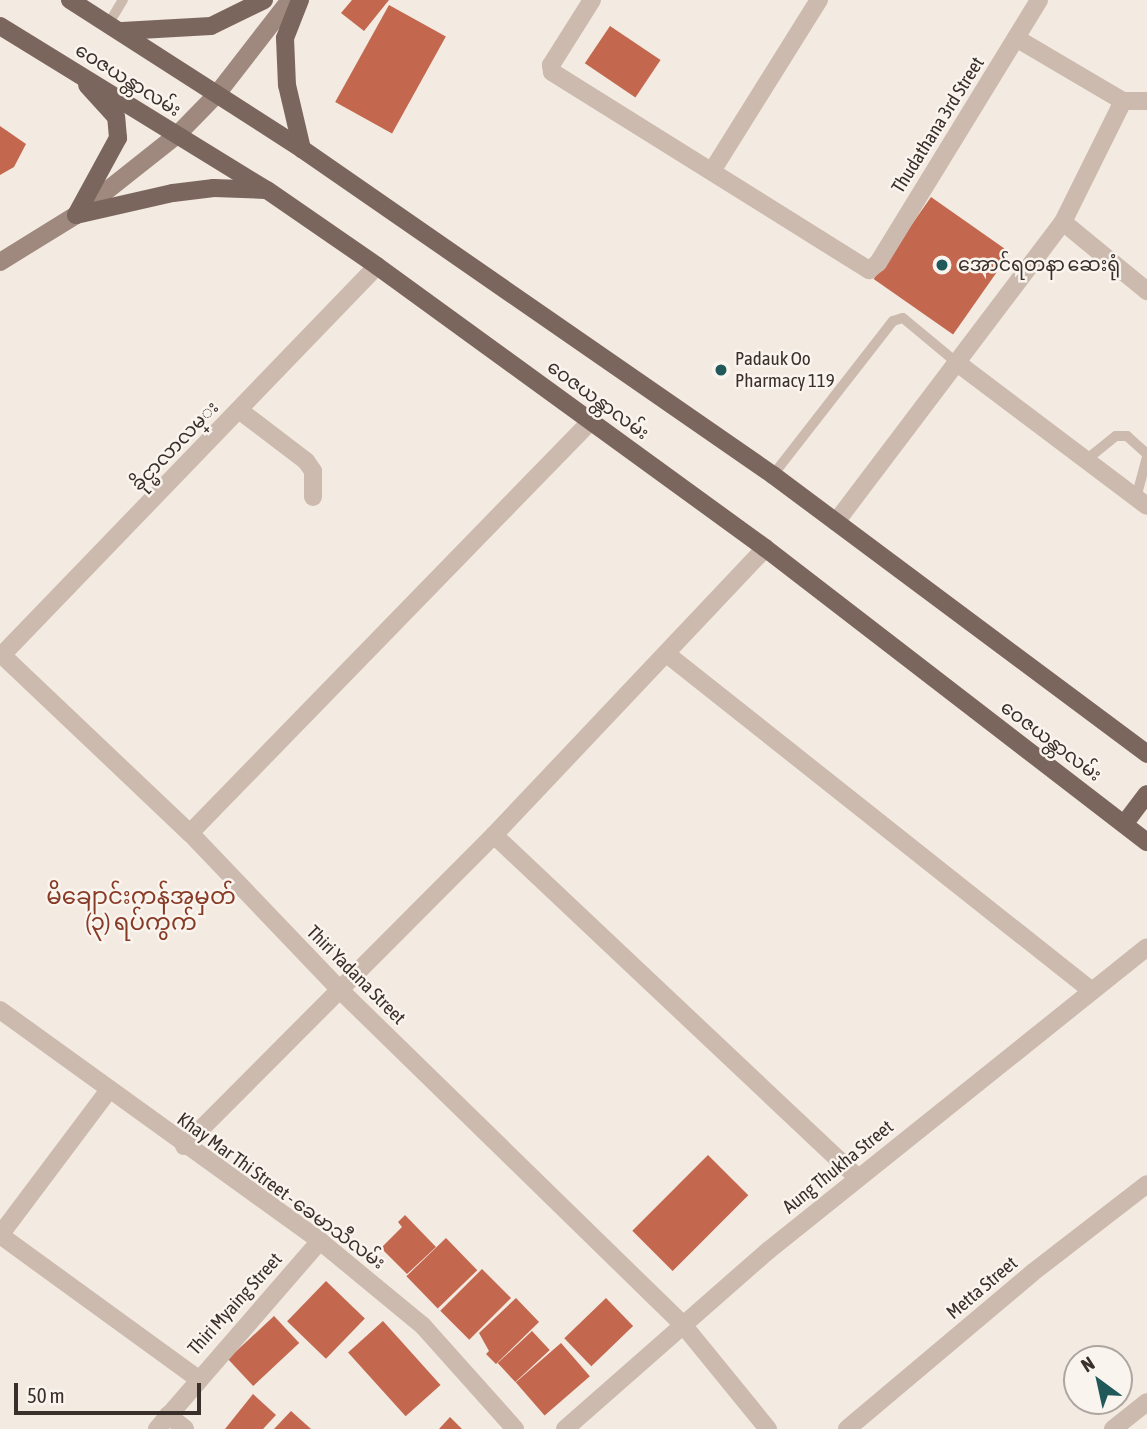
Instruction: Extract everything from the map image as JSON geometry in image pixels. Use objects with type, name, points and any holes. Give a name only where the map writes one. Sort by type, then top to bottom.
[{"type":"main road","name":"ဝေဇယန္တာလမ်း","points":[[70,0],[116,27],[302,149],[773,475],[1147,754]]},
{"type":"main road","points":[[116,27],[211,26],[264,0]]},
{"type":"main road","points":[[0,262],[76,215],[177,135],[217,94],[290,0]]},
{"type":"main road","points":[[300,0],[285,38],[287,85],[302,149]]},
{"type":"main road","name":"ဝေဇယန္တာလမ်း","points":[[0,26],[267,190],[377,266],[765,548],[1147,842]]},
{"type":"main road","points":[[73,70],[116,117],[118,138],[76,215]]},
{"type":"main road","points":[[76,215],[173,193],[214,188],[267,190]]},
{"type":"main road","points":[[1125,823],[1147,794]]},
{"type":"street","points":[[592,0],[550,68],[712,171],[818,0]]},
{"type":"street","name":"Thudathana 3rd Street","points":[[712,171],[869,270],[878,263],[1039,0]]},
{"type":"street","points":[[1016,38],[1123,101],[1147,101]]},
{"type":"street","points":[[836,522],[1063,222],[1123,101]]},
{"type":"street","points":[[1063,222],[1147,291]]},
{"type":"street","name":"ခိုင္မာလာလမ္း","points":[[1,654],[377,266]]},
{"type":"street","points":[[956,362],[1141,502]]},
{"type":"street","points":[[239,410],[306,461],[313,471],[313,497]]},
{"type":"street","points":[[190,833],[591,421]]},
{"type":"street","points":[[184,1146],[494,835],[668,655],[765,548]]},
{"type":"street","name":"Thiri Yadana Street","points":[[1,654],[190,833],[341,991],[684,1326],[768,1429]]},
{"type":"street","points":[[668,655],[1092,991]]},
{"type":"street","points":[[494,835],[858,1178]]},
{"type":"street","name":"Aung Thukha Street","points":[[565,1429],[858,1178],[1147,947]]},
{"type":"street","name":"Khay Mar Thi Street - ခေမာသီလမ်း","points":[[0,1010],[184,1146],[320,1241],[423,1325],[515,1429]]},
{"type":"street","points":[[108,1091],[0,1235],[197,1378]]},
{"type":"street","name":"Metta Street","points":[[847,1429],[1032,1273],[1147,1184]]},
{"type":"street","name":"Thiri Myaing Street","points":[[163,1422],[197,1378],[320,1241]]},
{"type":"street","points":[[1113,1429],[1147,1402]]},
{"type":"street","points":[[163,1422],[185,1429]]},
{"type":"lane","points":[[116,27],[123,0]]},
{"type":"lane","points":[[773,475],[893,321],[903,318],[956,362]]},
{"type":"lane","points":[[1086,460],[1116,436],[1127,436],[1147,455],[1141,502]]},
{"type":"building","points":[[352,0],[389,0],[364,31],[341,13]]},
{"type":"building","points":[[389,5],[446,37],[392,134],[335,102]]},
{"type":"building","points":[[610,26],[661,60],[635,97],[585,63]]},
{"type":"building","points":[[0,126],[26,144],[14,167],[0,175]]},
{"type":"building","name":"အောင်ရတနာ ဆေးရုံ","points":[[931,197],[1010,253],[953,335],[874,279]]},
{"type":"building","points":[[708,1155],[748,1195],[673,1271],[632,1231]]},
{"type":"building","points":[[405,1215],[436,1247],[407,1274],[381,1248],[402,1227],[398,1222]]},
{"type":"building","points":[[446,1238],[477,1270],[438,1309],[406,1276]]},
{"type":"building","points":[[482,1269],[511,1298],[469,1340],[440,1311]]},
{"type":"building","points":[[326,1281],[365,1319],[326,1359],[287,1321]]},
{"type":"building","points":[[516,1298],[539,1322],[496,1364],[486,1354],[489,1351],[479,1333]]},
{"type":"building","points":[[606,1298],[633,1326],[591,1366],[564,1338]]},
{"type":"building","points":[[274,1316],[299,1343],[253,1386],[228,1359]]},
{"type":"building","points":[[383,1321],[441,1385],[406,1416],[348,1352]]},
{"type":"building","points":[[532,1331],[550,1350],[515,1382],[498,1363]]},
{"type":"building","points":[[561,1343],[590,1376],[545,1416],[516,1382]]},
{"type":"building","points":[[253,1394],[276,1415],[263,1429],[225,1429]]},
{"type":"building","points":[[291,1411],[311,1429],[274,1429]]},
{"type":"building","points":[[450,1417],[462,1429],[439,1429]]},
{"type":"place","name":"အောင်ရတနာ ဆေးရုံ","points":[[942,265]]},
{"type":"place","name":"Padauk Oo Pharmacy 119","points":[[721,370]]},
{"type":"district","name":"မိချောင်းကန်အမှတ် (၃) ရပ်ကွက်","points":[[141,909]]}]
